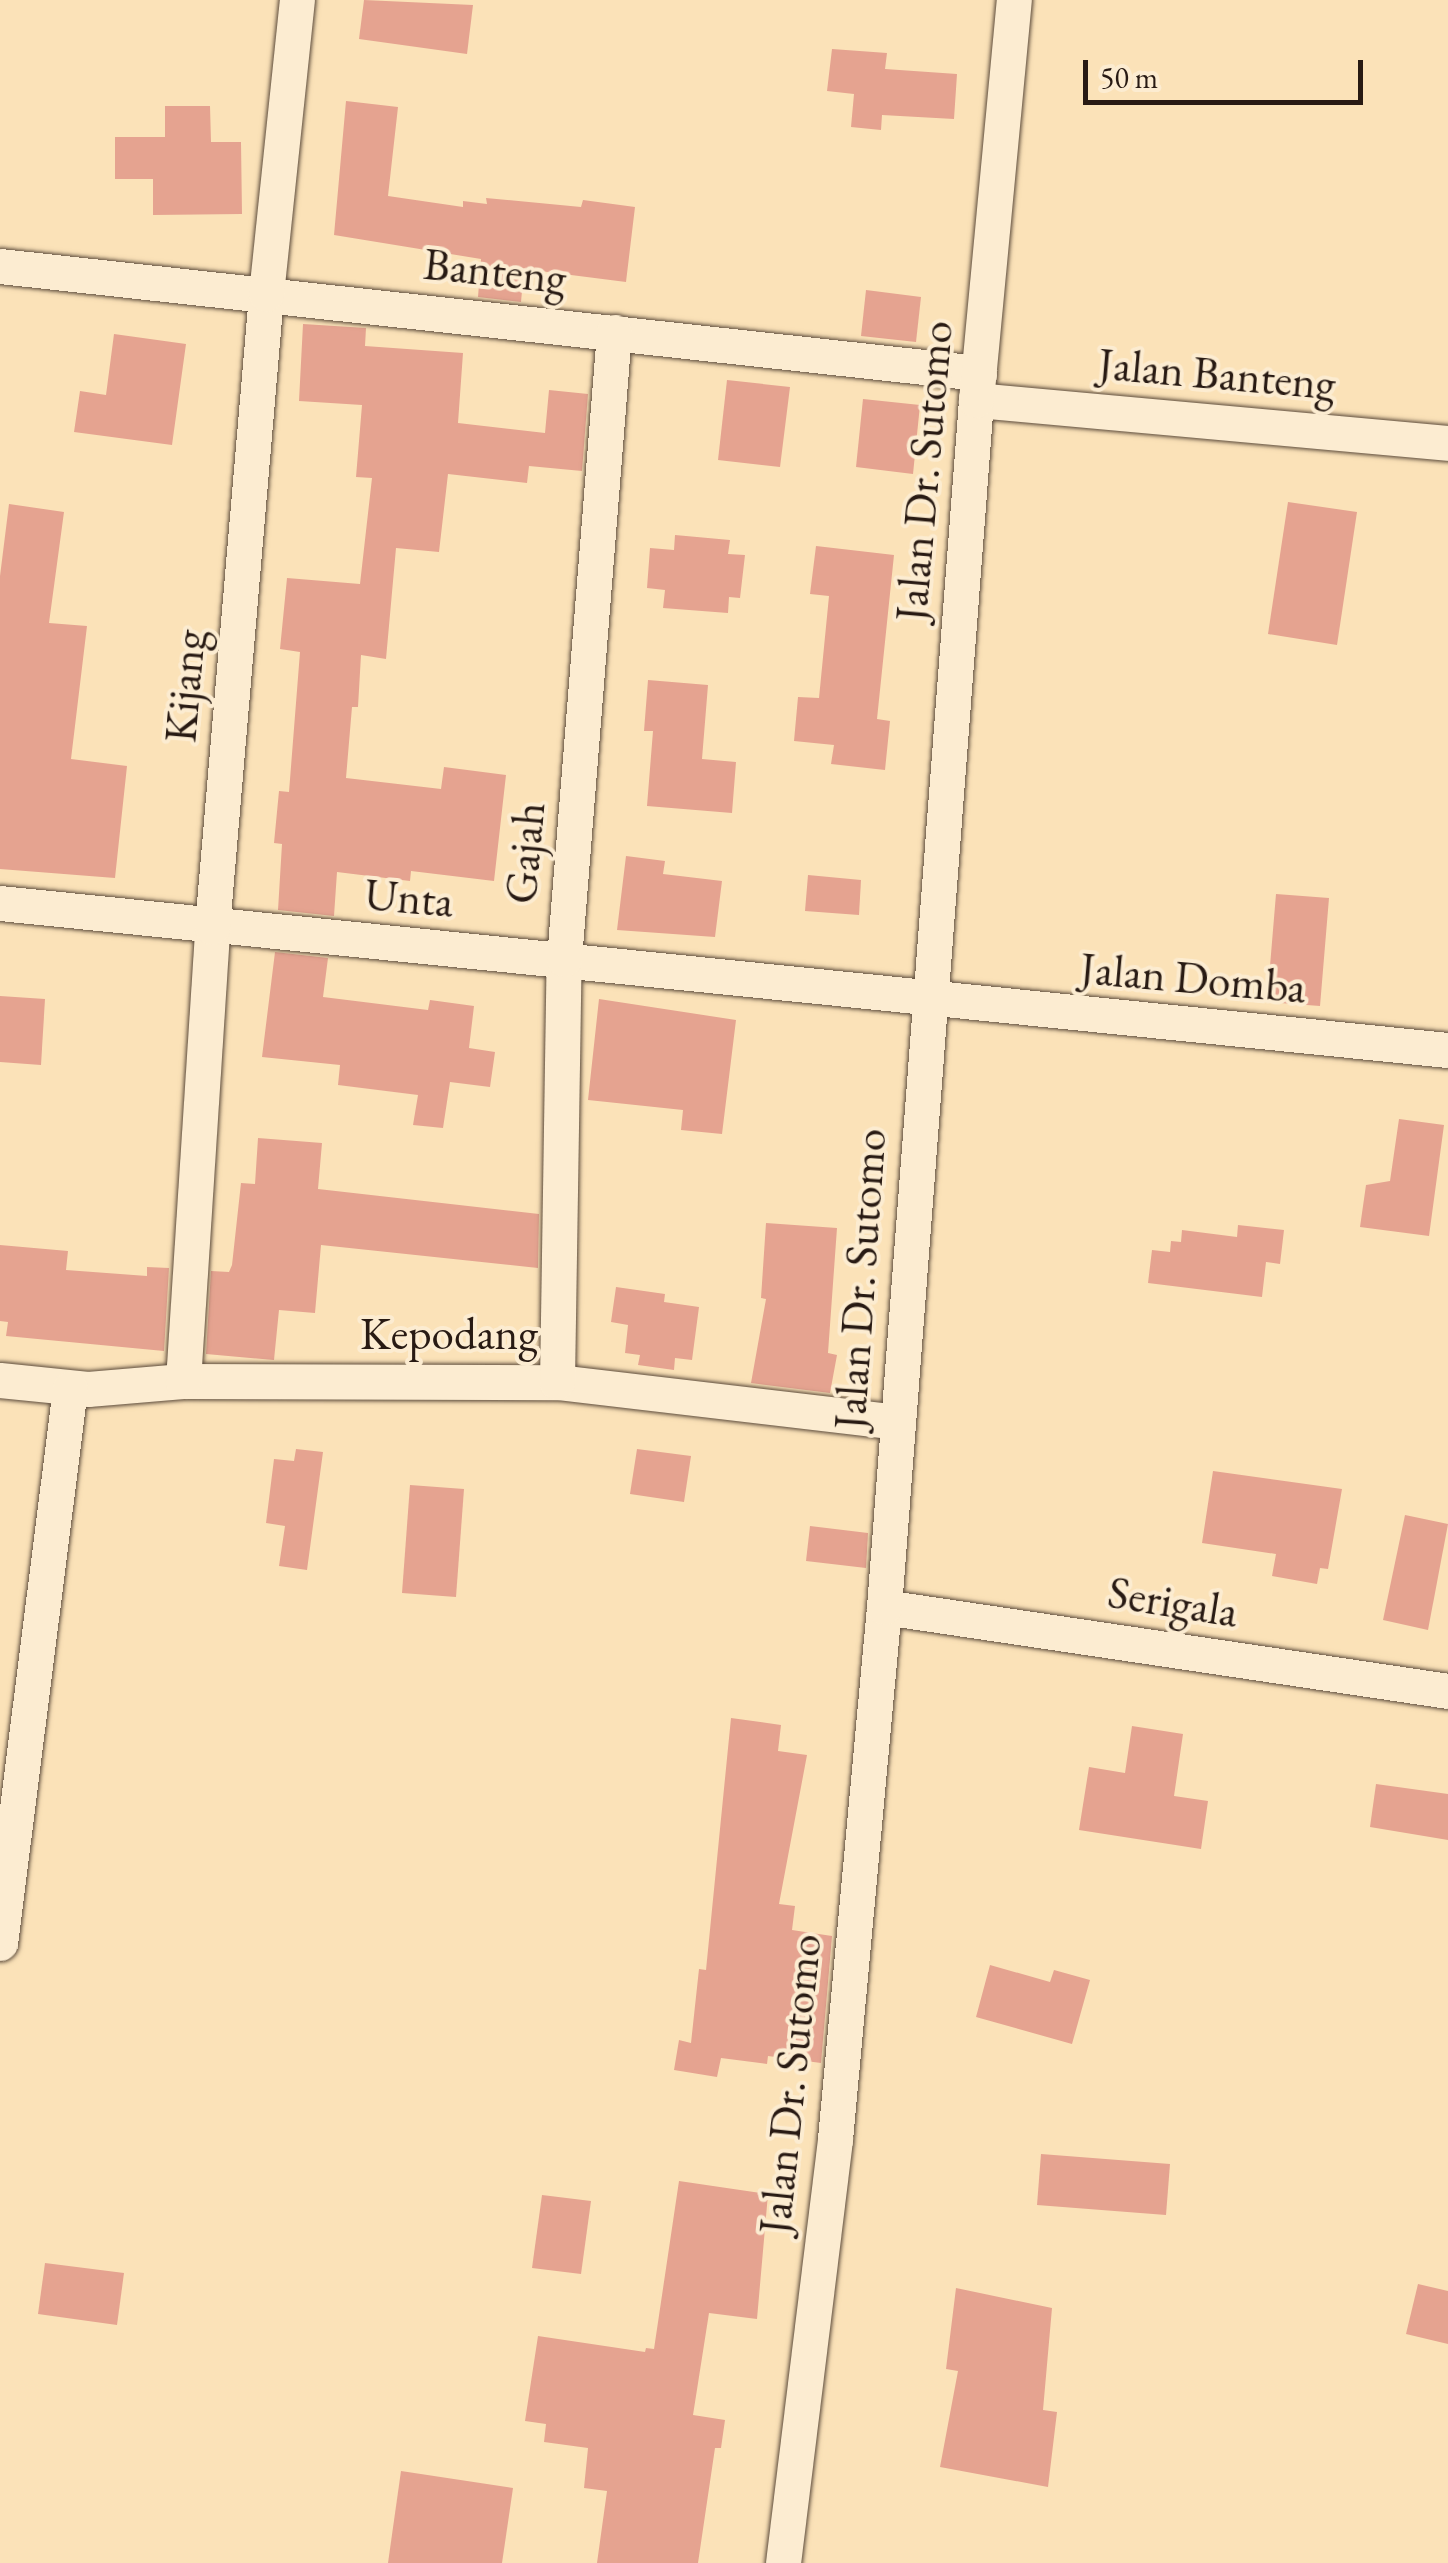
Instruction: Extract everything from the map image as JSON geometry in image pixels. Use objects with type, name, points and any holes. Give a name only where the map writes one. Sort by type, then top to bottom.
[{"type":"street","name":"Kijang","points":[[182,1381],[212,928],[266,294],[296,0]]},
{"type":"street","name":"Jalan Dr. Sutomo","points":[[783,2563],[835,2139],[884,1607],[978,386],[1014,0]]},
{"type":"street","name":"Banteng","points":[[0,266],[614,332],[978,386]]},
{"type":"street","name":"Gajah","points":[[558,1382],[564,959],[614,332]]},
{"type":"street","name":"Jalan Banteng","points":[[978,386],[1448,444]]},
{"type":"street","name":"Unta","points":[[0,903],[929,1000]]},
{"type":"street","name":"Jalan Domba","points":[[929,1000],[1448,1050]]},
{"type":"street","name":"Kepodang","points":[[0,1380],[70,1388],[182,1381],[558,1382],[897,1422]]},
{"type":"street","points":[[0,1944],[70,1388]]},
{"type":"street","name":"Serigala","points":[[884,1607],[1448,1691]]},
{"type":"building","points":[[364,0],[473,5],[467,54],[359,39]]},
{"type":"building","points":[[832,49],[887,53],[885,69],[957,74],[954,119],[882,115],[881,130],[851,127],[854,94],[827,91]]},
{"type":"building","points":[[346,101],[398,107],[388,196],[463,207],[463,201],[487,204],[486,198],[581,207],[583,200],[635,207],[626,282],[524,269],[521,302],[478,297],[481,259],[334,235]]},
{"type":"building","points":[[165,106],[210,106],[211,142],[241,142],[242,214],[153,215],[153,179],[115,179],[115,137],[165,137]]},
{"type":"building","points":[[866,290],[921,297],[916,342],[861,336]]},
{"type":"building","points":[[303,324],[366,328],[365,346],[463,353],[458,423],[545,433],[549,390],[588,394],[582,471],[529,466],[527,483],[448,474],[439,552],[396,548],[386,659],[361,655],[358,707],[352,707],[346,778],[441,789],[444,767],[506,775],[494,881],[411,871],[410,881],[337,872],[334,916],[278,910],[282,844],[274,843],[279,791],[289,792],[300,652],[280,649],[287,578],[360,584],[372,478],[356,477],[362,405],[299,401]]},
{"type":"building","points":[[114,334],[186,344],[172,445],[74,432],[80,391],[106,395]]},
{"type":"building","points":[[727,380],[790,387],[780,467],[718,460]]},
{"type":"building","points":[[863,399],[920,405],[913,474],[856,467]]},
{"type":"building","points":[[1288,502],[1357,512],[1337,645],[1268,634]]},
{"type":"building","points":[[9,504],[64,512],[49,623],[87,626],[71,759],[127,766],[115,878],[0,869],[0,576]]},
{"type":"building","points":[[675,535],[730,540],[728,554],[745,555],[740,598],[729,597],[728,613],[663,608],[665,590],[647,588],[650,548],[674,550]]},
{"type":"building","points":[[816,546],[894,555],[877,719],[890,721],[885,770],[831,764],[834,745],[794,741],[798,697],[819,698],[829,596],[810,594]]},
{"type":"building","points":[[648,680],[708,685],[702,759],[736,762],[732,813],[647,806],[653,731],[644,731]]},
{"type":"building","points":[[626,856],[665,861],[663,874],[722,881],[715,937],[617,930]]},
{"type":"building","points":[[808,875],[861,880],[859,915],[805,911]]},
{"type":"building","points":[[1276,894],[1329,898],[1320,1006],[1267,1002]]},
{"type":"building","points":[[275,952],[328,958],[323,997],[428,1010],[430,1000],[474,1006],[469,1048],[495,1052],[490,1087],[450,1082],[443,1128],[413,1125],[418,1095],[338,1085],[340,1065],[262,1057]]},
{"type":"building","points":[[0,996],[45,999],[41,1065],[0,1062]]},
{"type":"building","points":[[599,999],[736,1020],[722,1134],[681,1130],[683,1110],[588,1100]]},
{"type":"building","points":[[1399,1119],[1444,1125],[1429,1236],[1360,1227],[1366,1185],[1390,1181]]},
{"type":"building","points":[[258,1138],[322,1143],[318,1189],[539,1214],[538,1268],[321,1245],[315,1313],[279,1310],[274,1360],[206,1354],[211,1271],[229,1272],[232,1265],[241,1183],[255,1184]]},
{"type":"building","points":[[766,1223],[837,1228],[828,1353],[837,1355],[830,1393],[751,1383],[766,1299],[761,1298]]},
{"type":"building","points":[[1238,1225],[1284,1230],[1280,1264],[1266,1262],[1262,1297],[1148,1283],[1152,1250],[1170,1252],[1171,1241],[1181,1242],[1182,1230],[1237,1237]]},
{"type":"building","points":[[0,1245],[68,1251],[66,1270],[147,1276],[147,1267],[169,1268],[164,1351],[6,1336],[8,1322],[0,1321]]},
{"type":"building","points":[[616,1287],[665,1294],[664,1302],[699,1307],[692,1360],[675,1358],[674,1370],[638,1365],[640,1355],[625,1353],[628,1325],[611,1322]]},
{"type":"building","points":[[296,1449],[323,1452],[307,1570],[279,1566],[285,1526],[266,1523],[274,1459],[294,1461]]},
{"type":"building","points":[[637,1449],[691,1456],[684,1502],[630,1494]]},
{"type":"building","points":[[1213,1471],[1342,1489],[1328,1569],[1320,1568],[1317,1584],[1272,1576],[1276,1554],[1202,1543]]},
{"type":"building","points":[[410,1485],[464,1489],[456,1597],[402,1593]]},
{"type":"building","points":[[1405,1515],[1448,1524],[1428,1630],[1383,1620]]},
{"type":"building","points":[[810,1526],[868,1533],[866,1568],[806,1561]]},
{"type":"building","points":[[731,1718],[781,1725],[778,1751],[807,1755],[779,1904],[795,1906],[792,1930],[832,1936],[821,2063],[768,2056],[767,2064],[721,2058],[717,2077],[674,2070],[679,2040],[691,2043],[699,1969],[706,1970]]},
{"type":"building","points":[[1132,1726],[1183,1734],[1174,1796],[1208,1801],[1201,1849],[1079,1830],[1089,1767],[1125,1773]]},
{"type":"building","points":[[1376,1784],[1448,1794],[1448,1840],[1370,1827]]},
{"type":"building","points":[[990,1965],[1050,1982],[1054,1970],[1090,1980],[1072,2044],[976,2017]]},
{"type":"building","points":[[1041,2154],[1170,2164],[1166,2215],[1037,2205]]},
{"type":"building","points":[[679,2181],[768,2194],[757,2319],[709,2313],[693,2415],[725,2420],[721,2448],[715,2448],[698,2563],[597,2563],[607,2491],[584,2488],[588,2448],[544,2442],[546,2424],[525,2421],[538,2336],[645,2352],[646,2348],[654,2349]]},
{"type":"building","points":[[542,2195],[591,2201],[581,2274],[532,2268]]},
{"type":"building","points":[[45,2263],[124,2273],[117,2325],[38,2314]]},
{"type":"building","points":[[1418,2284],[1448,2291],[1448,2344],[1406,2334]]},
{"type":"building","points":[[956,2288],[1052,2308],[1043,2410],[1057,2412],[1048,2487],[940,2467],[958,2371],[946,2369]]},
{"type":"building","points":[[401,2471],[513,2488],[502,2563],[388,2563]]}]
